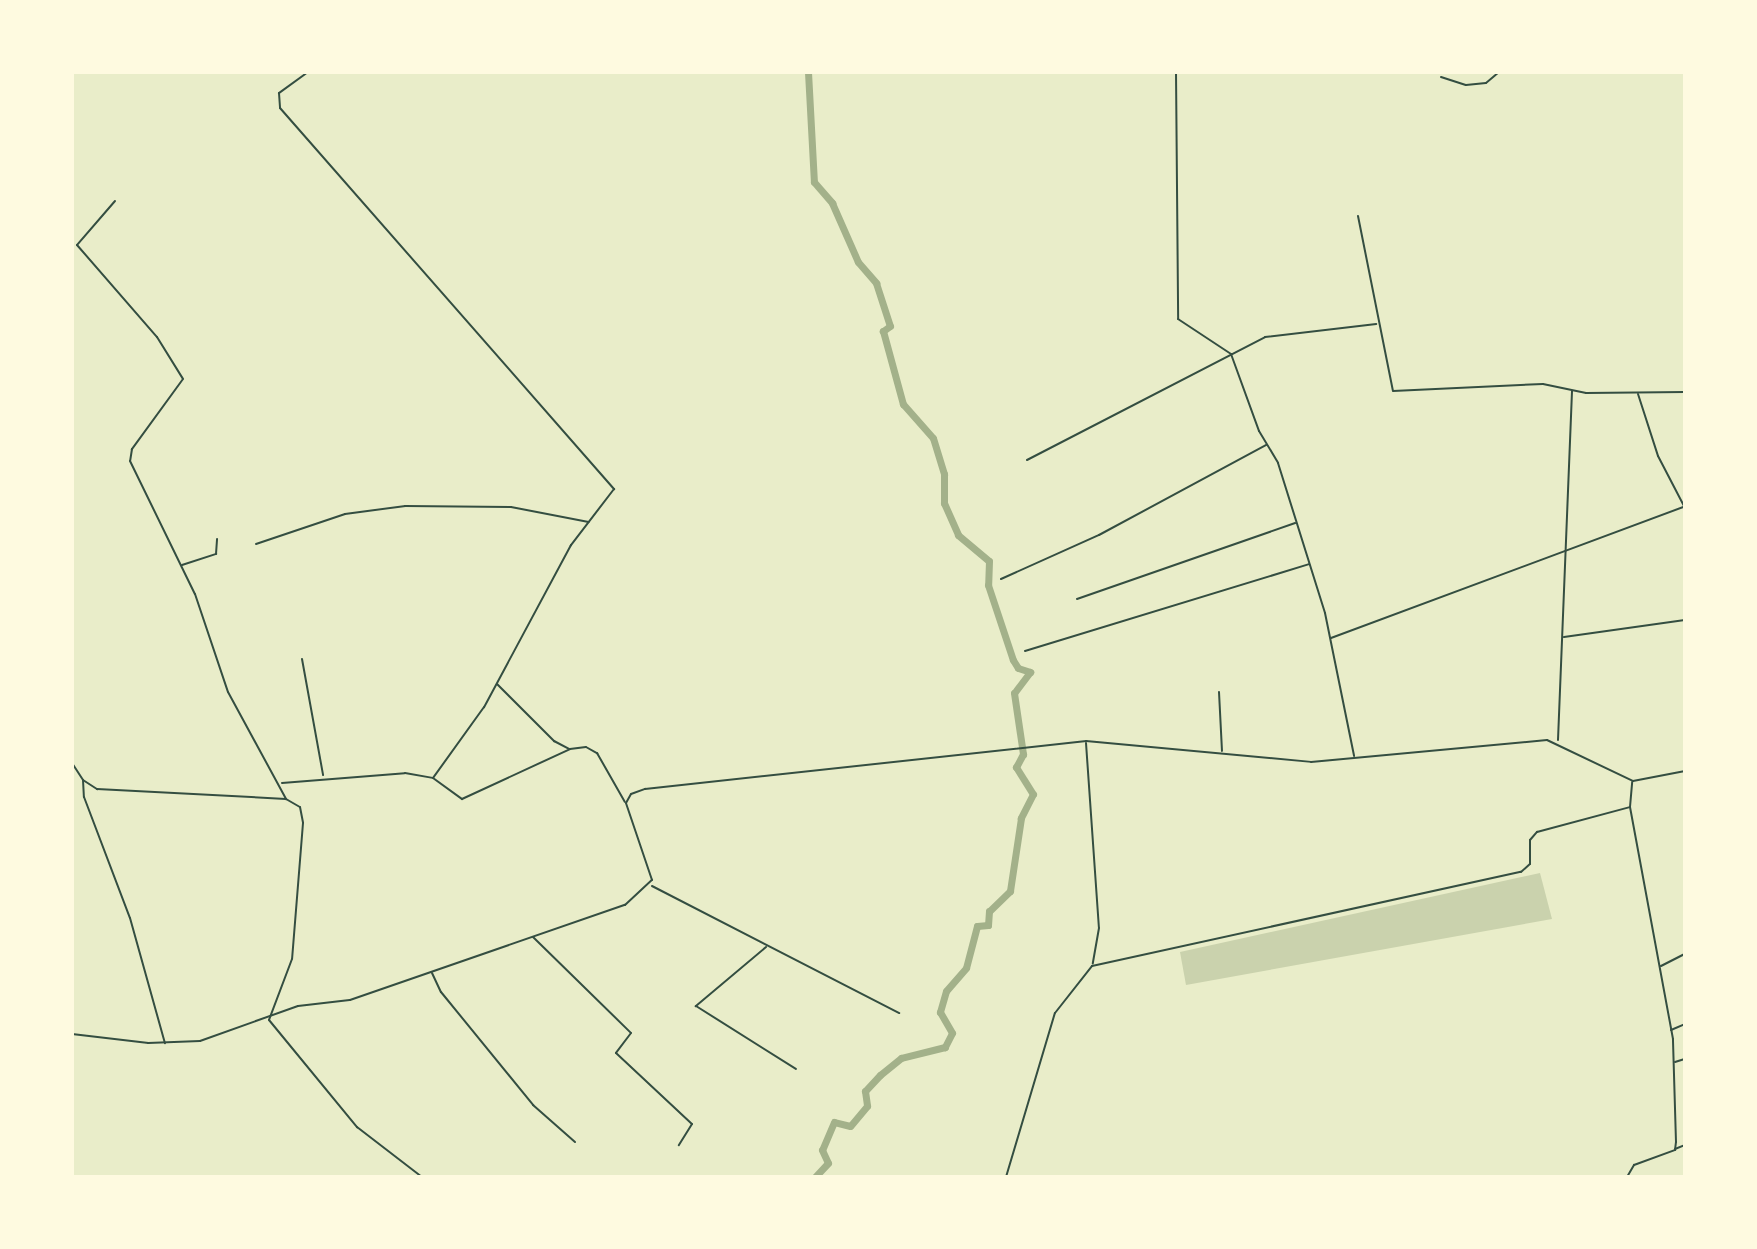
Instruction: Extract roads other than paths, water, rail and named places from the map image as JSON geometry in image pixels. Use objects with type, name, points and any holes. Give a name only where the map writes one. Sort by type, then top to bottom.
[{"type":"street","points":[[308,72],[279,93],[280,108],[613,487],[613,497],[561,562],[496,683],[433,778]]},
{"type":"street","points":[[1176,72],[1178,319],[1186,329],[1231,354],[1267,444],[1278,463],[1331,638],[1355,758]]},
{"type":"street","points":[[1441,77],[1466,85],[1486,83],[1499,72]]},
{"type":"street","points":[[115,201],[77,245],[157,337],[183,379],[130,458],[181,565],[228,692],[286,799]]},
{"type":"street","points":[[1358,216],[1393,391],[1543,384],[1637,393],[1685,392]]},
{"type":"street","points":[[1027,460],[1231,354],[1281,333],[1377,323]]},
{"type":"street","points":[[1558,741],[1572,389]]},
{"type":"street","points":[[1331,638],[1566,547],[1613,535],[1684,506],[1658,456],[1637,393]]},
{"type":"street","points":[[1001,579],[1099,535],[1267,444]]},
{"type":"street","points":[[256,544],[287,538],[303,526],[345,514],[405,506],[511,507],[590,522]]},
{"type":"street","points":[[1077,599],[1296,523]]},
{"type":"street","points":[[181,565],[216,554],[217,539]]},
{"type":"street","points":[[1025,651],[1310,564]]},
{"type":"street","points":[[1562,638],[1685,620]]},
{"type":"street","points":[[302,659],[324,776]]},
{"type":"street","points":[[496,683],[554,741],[570,749],[595,752],[626,803],[652,876],[651,886]]},
{"type":"street","points":[[1219,692],[1222,752]]},
{"type":"street","points":[[626,803],[634,792],[651,788],[1086,741],[1311,762],[1558,741],[1633,781],[1685,771]]},
{"type":"street","points":[[1006,1177],[1055,1013],[1092,966],[1099,928],[1086,741]]},
{"type":"street","points":[[280,783],[324,776],[405,773],[433,778],[462,799],[570,749]]},
{"type":"street","points":[[72,763],[93,789],[286,799],[302,810],[292,959],[270,1016],[280,1037],[351,1120],[422,1177]]},
{"type":"street","points":[[83,780],[165,1044]]},
{"type":"street","points":[[1633,781],[1630,807],[1671,1030],[1675,1150]]},
{"type":"street","points":[[1092,966],[1521,872],[1530,864],[1530,840],[1537,832],[1630,807]]},
{"type":"street","points":[[72,1034],[165,1044],[213,1038],[298,1006],[339,1003],[617,908],[651,886]]},
{"type":"street","points":[[651,886],[899,1013]]},
{"type":"street","points":[[533,937],[631,1033],[616,1053],[692,1124],[679,1145]]},
{"type":"street","points":[[767,946],[696,1006],[796,1069]]},
{"type":"street","points":[[1661,966],[1685,954]]},
{"type":"street","points":[[431,972],[441,992],[533,1105],[575,1142]]},
{"type":"street","points":[[1671,1030],[1685,1024]]},
{"type":"street","points":[[1674,1062],[1685,1059]]},
{"type":"street","points":[[1627,1177],[1637,1163],[1685,1145]]},
{"type":"waterway","points":[[808,72],[814,182],[832,203],[858,262],[876,283],[890,326],[883,331],[903,404],[933,438],[944,474],[944,503],[958,535],[989,561],[988,585],[1013,660],[1018,668],[1030,672],[1014,693],[1023,754],[1016,767],[1033,794],[1021,818],[1010,891],[989,911],[988,925],[977,926],[966,968],[946,991],[940,1012],[952,1033],[945,1047],[901,1058],[880,1075],[865,1091],[867,1106],[850,1126],[834,1122],[822,1150],[828,1163],[815,1177]]}]
